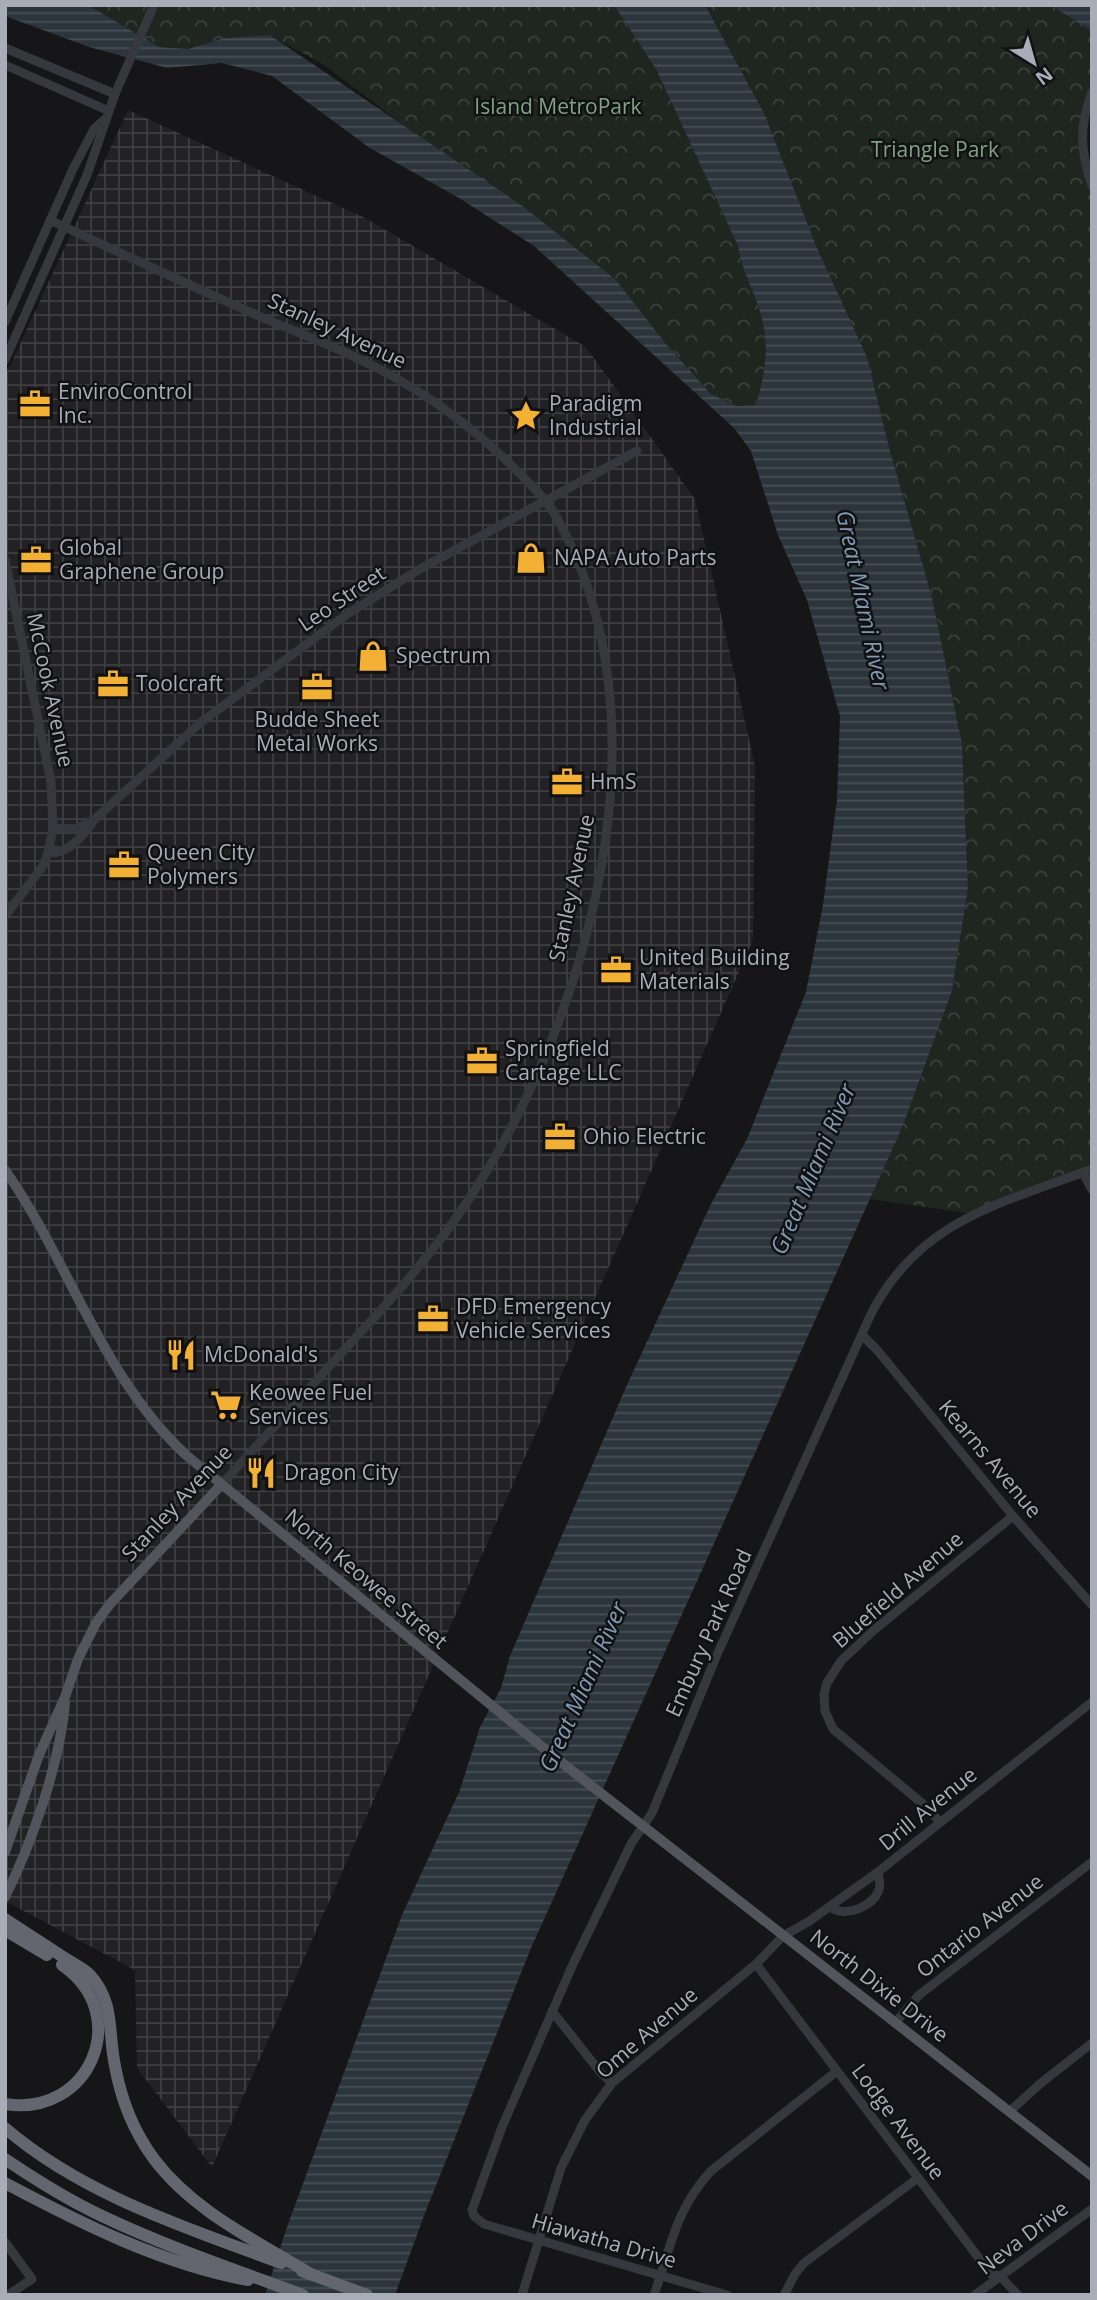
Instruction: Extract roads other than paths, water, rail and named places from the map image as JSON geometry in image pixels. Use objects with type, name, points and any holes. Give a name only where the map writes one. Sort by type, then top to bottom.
[{"type":"highway","points":[[5,1919],[89,1975],[102,1993],[112,2026],[114,2064],[124,2102],[137,2132],[154,2159],[193,2199],[226,2223],[309,2273]]},
{"type":"highway","points":[[5,1930],[69,1970],[88,1990],[97,2010],[99,2035],[93,2061],[80,2080],[66,2092],[51,2101],[30,2106],[5,2104]]},
{"type":"highway","points":[[5,2128],[55,2165],[107,2193],[226,2242],[367,2295]]},
{"type":"highway","points":[[5,2159],[103,2216],[217,2268]]},
{"type":"highway","points":[[5,2183],[121,2239],[303,2295]]},
{"type":"main road","name":"North Keowee Street","points":[[5,1170],[34,1214],[108,1354],[136,1400],[173,1443],[557,1759]]},
{"type":"main road","name":"Stanley Avenue","points":[[5,1852],[39,1755],[85,1643],[104,1611],[221,1485]]},
{"type":"main road","name":"Stanley Avenue","points":[[5,1897],[31,1835],[51,1772],[63,1725],[65,1697]]},
{"type":"main road","name":"North Dixie Drive","points":[[557,1759],[1092,2176]]},
{"type":"street","points":[[5,360],[65,227],[102,137],[115,94],[154,5]]},
{"type":"street","points":[[5,48],[115,94]]},
{"type":"street","points":[[5,65],[107,114]]},
{"type":"street","points":[[1092,92],[1081,136],[1092,186]]},
{"type":"street","points":[[5,322],[94,129],[107,114]]},
{"type":"street","name":"Stanley Avenue","points":[[50,220],[334,347],[396,378],[456,418],[506,460],[555,514],[590,597],[603,652],[611,726],[610,789],[601,860],[581,951],[568,994],[550,1044],[522,1107],[483,1177],[448,1229],[387,1305],[221,1485]]},
{"type":"street","name":"Leo Street","points":[[48,853],[62,852],[73,845],[95,819],[200,723],[346,615],[420,569],[637,451]]},
{"type":"street","name":"McCook Avenue","points":[[5,560],[51,782],[53,828]]},
{"type":"street","name":"Leo Street","points":[[53,828],[76,829],[95,819]]},
{"type":"street","points":[[5,916],[31,884],[48,853],[53,828]]},
{"type":"street","points":[[1087,1171],[1092,1189]]},
{"type":"street","name":"Embury Park Road","points":[[473,2215],[472,2210],[502,2127],[552,2011],[629,1848],[652,1813],[729,1628],[876,1304],[893,1278],[934,1237],[974,1214],[1087,1171]]},
{"type":"street","name":"Kearns Avenue","points":[[862,1335],[1013,1516],[1092,1605]]},
{"type":"street","name":"Bluefield Avenue","points":[[939,1821],[923,1804],[833,1729],[825,1711],[824,1694],[827,1683],[841,1661],[894,1613],[1013,1516]]},
{"type":"street","name":"Drill Avenue","points":[[783,1937],[878,1872],[1092,1702]]},
{"type":"street","name":"Ontario Avenue","points":[[895,2023],[919,1995],[1092,1862]]},
{"type":"street","points":[[830,1907],[844,1913],[866,1903],[878,1892],[878,1872]]},
{"type":"street","name":"Ome Avenue","points":[[522,2295],[561,2168],[585,2120],[612,2083],[756,1964],[783,1937]]},
{"type":"street","name":"Lodge Avenue","points":[[756,1964],[991,2274],[1000,2276],[1018,2295]]},
{"type":"street","points":[[552,2011],[612,2083]]},
{"type":"street","points":[[1009,2112],[1041,2082],[1092,2043]]},
{"type":"street","points":[[654,2295],[683,2208],[698,2185],[720,2164],[837,2071]]},
{"type":"street","points":[[784,2295],[794,2274],[804,2263],[918,2178]]},
{"type":"street","name":"Neva Drive","points":[[975,2295],[1092,2209]]},
{"type":"street","name":"Hiawatha Drive","points":[[473,2215],[484,2224],[727,2295]]},
{"type":"street","points":[[5,2242],[32,2279],[8,2295]]},
{"type":"water","name":"Great Miami River","points":[[5,5],[88,5],[159,47],[188,49],[225,38],[270,35],[521,205],[616,280],[665,343],[711,394],[737,406],[756,405],[765,365],[765,335],[761,314],[738,246],[656,69],[614,5],[705,5],[764,113],[817,248],[867,357],[890,451],[932,597],[962,744],[968,888],[952,991],[902,1128],[531,1948],[395,2295],[265,2295],[287,2227],[402,1915],[460,1790],[480,1727],[501,1688],[510,1656],[626,1387],[711,1204],[747,1139],[806,992],[823,905],[837,800],[840,716],[807,600],[778,535],[751,451],[734,428],[534,246],[459,198],[370,148],[272,76],[222,63],[167,68],[89,47],[5,16]]},
{"type":"water","points":[[1050,5],[1092,5],[1092,31]]},
{"type":"place","name":"EnviroControl Inc.","points":[[35,404]]},
{"type":"place","name":"Paradigm Industrial","points":[[526,416]]},
{"type":"place","name":"NAPA Auto Parts","points":[[531,558]]},
{"type":"place","name":"Global Graphene Group","points":[[36,560]]},
{"type":"place","name":"Spectrum","points":[[373,656]]},
{"type":"place","name":"Toolcraft","points":[[113,684]]},
{"type":"place","name":"Budde Sheet Metal Works","points":[[317,687]]},
{"type":"place","name":"HmS","points":[[567,782]]},
{"type":"place","name":"Queen City Polymers","points":[[124,865]]},
{"type":"place","name":"United Building Materials","points":[[616,970]]},
{"type":"place","name":"Springfield Cartage LLC","points":[[482,1061]]},
{"type":"place","name":"Ohio Electric","points":[[560,1137]]},
{"type":"place","name":"DFD Emergency Vehicle Services","points":[[433,1319]]},
{"type":"place","name":"McDonald's","points":[[181,1355]]},
{"type":"place","name":"Keowee Fuel Services","points":[[226,1405]]},
{"type":"place","name":"Dragon City","points":[[261,1473]]},
{"type":"park label","name":"Island MetroPark","points":[[558,107]]},
{"type":"park label","name":"Triangle Park","points":[[935,150]]}]
